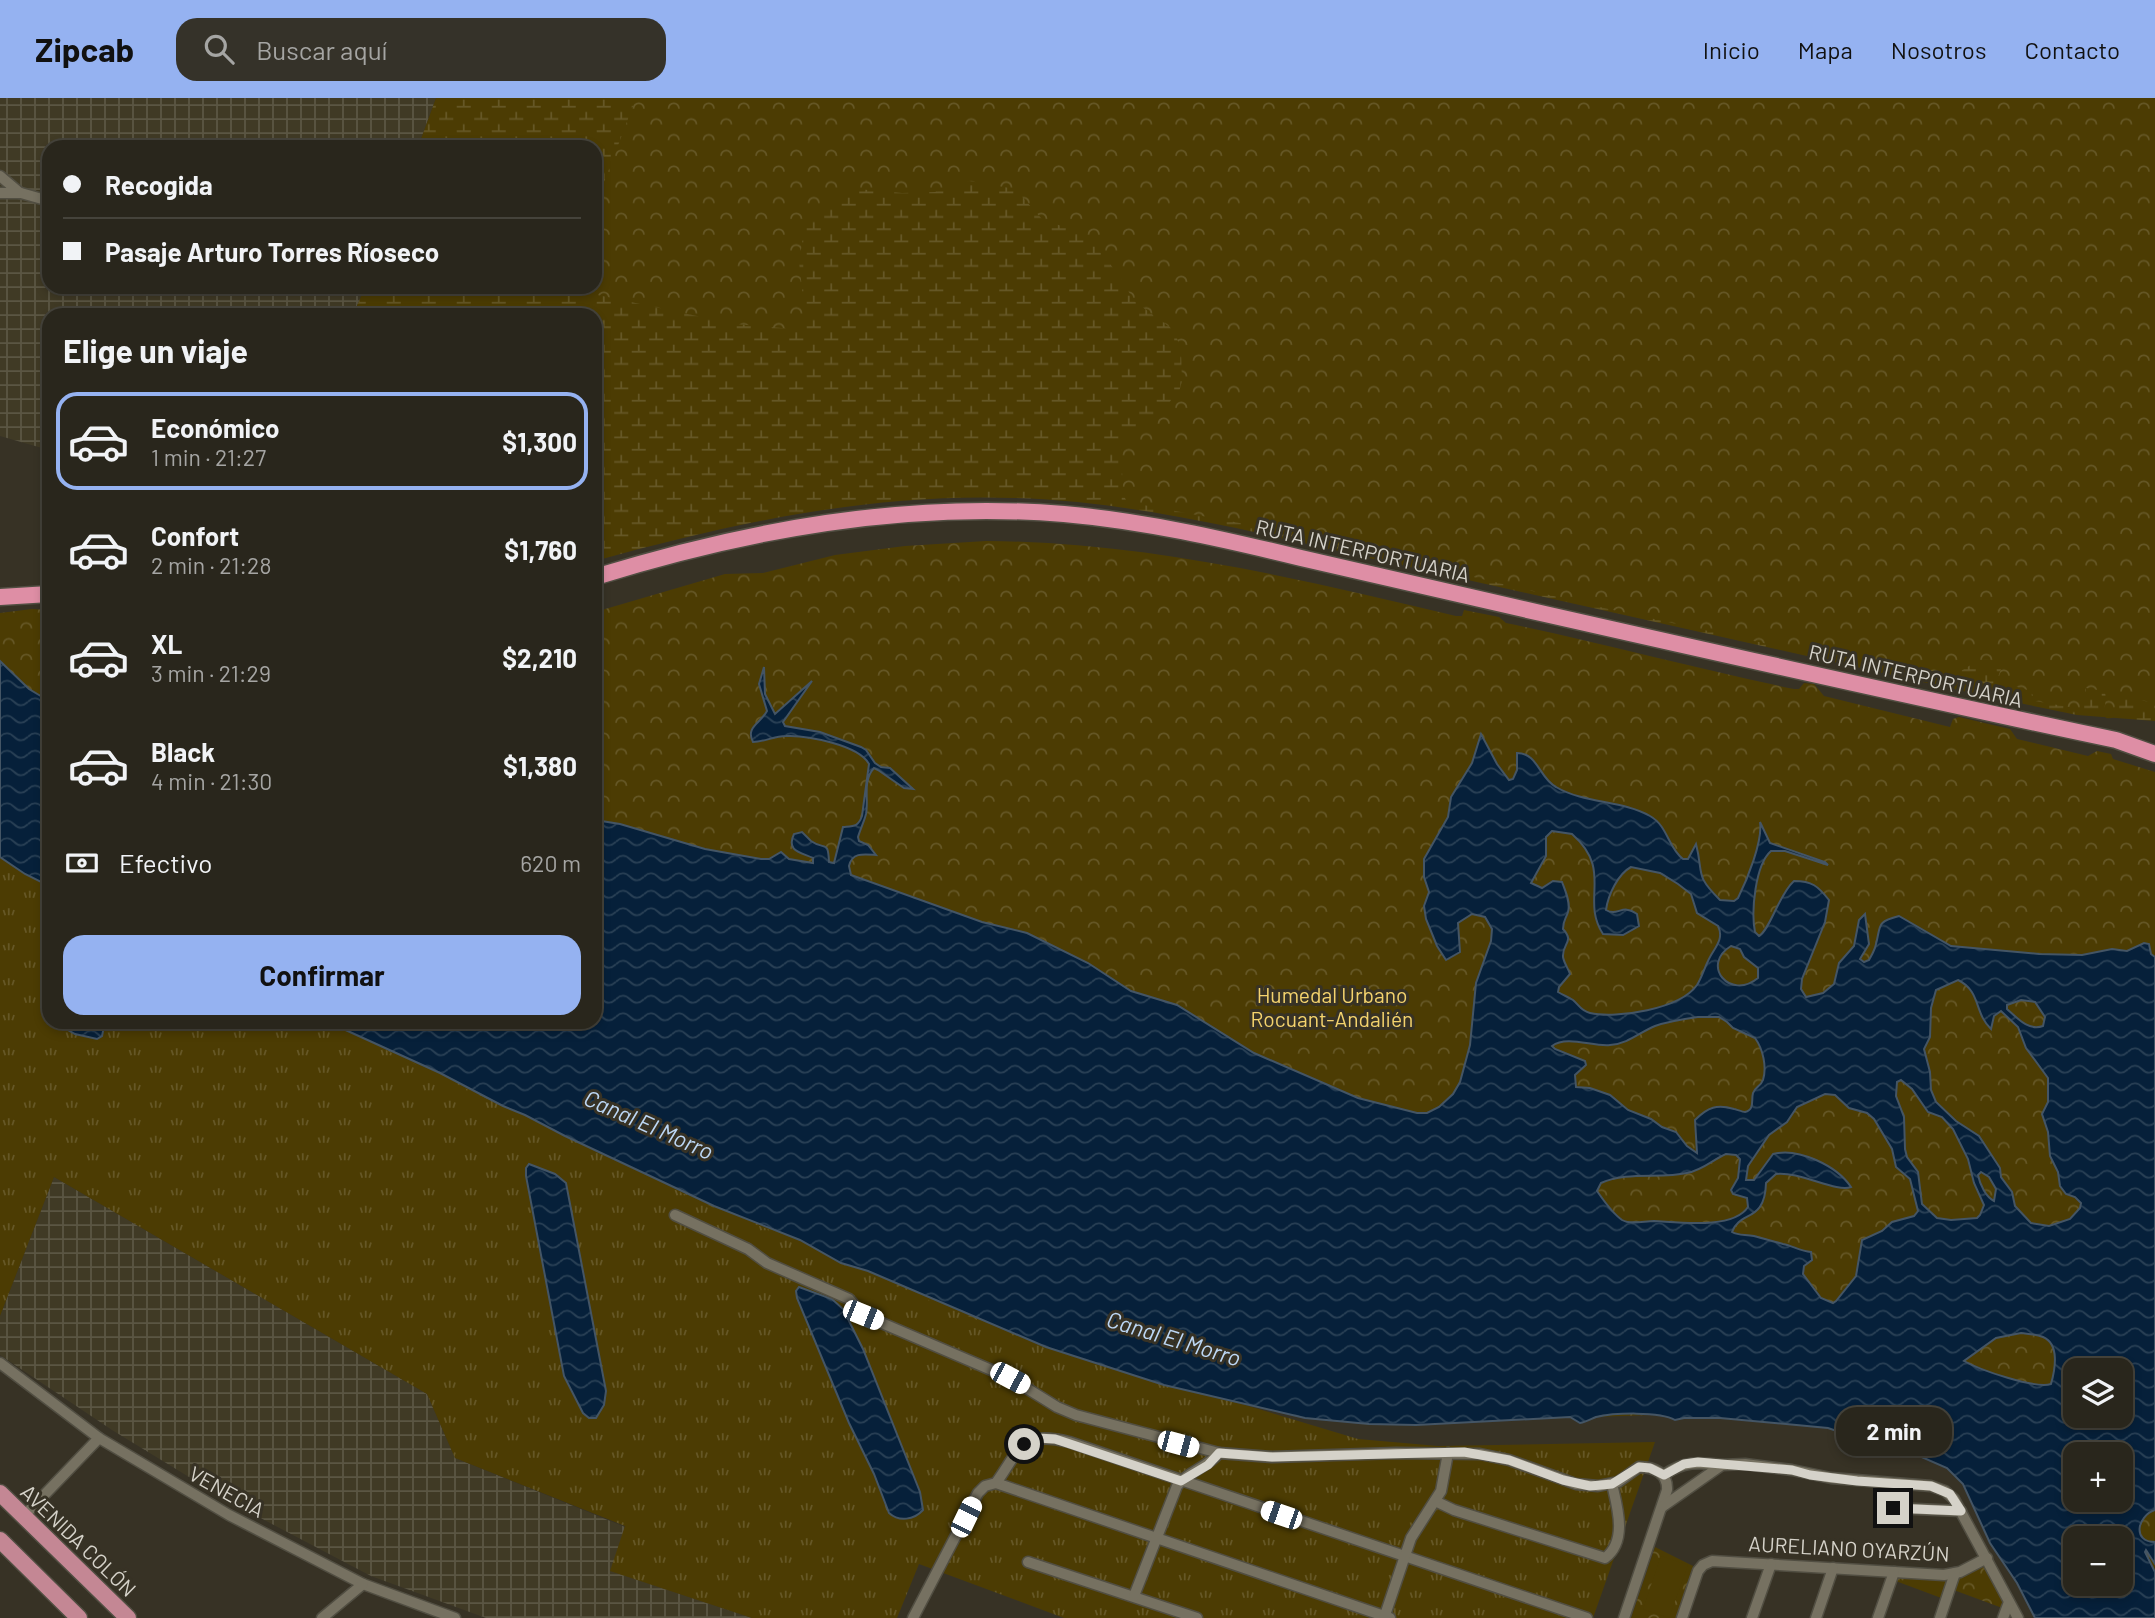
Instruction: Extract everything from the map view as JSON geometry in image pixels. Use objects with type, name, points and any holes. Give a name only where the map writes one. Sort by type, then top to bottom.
[{"type":"highway","name":"RUTA INTERPORTUARIA","points":[[602,575],[687,550],[775,530],[832,522],[893,515],[975,511],[1089,517],[1214,537],[1545,614],[2116,740],[2155,754]]},
{"type":"highway","points":[[0,597],[42,594]]},
{"type":"highway","name":"RUTA INTERPORTUARIA","points":[[2116,740],[2155,742]]},
{"type":"main road","name":"AVENIDA COLÓN","points":[[0,1493],[128,1618]]},
{"type":"main road","points":[[0,1540],[79,1618]]},
{"type":"street","points":[[0,176],[21,193]]},
{"type":"street","points":[[0,193],[21,193],[42,199]]},
{"type":"street","points":[[675,1215],[748,1249],[767,1263],[849,1299],[863,1315],[1010,1378],[1065,1411],[1219,1453],[1272,1457],[1448,1452],[1494,1456],[1576,1484],[1598,1486],[1612,1484],[1639,1467],[1650,1468],[1664,1475],[1667,1490],[1624,1618]]},
{"type":"street","name":"VENECIA","points":[[0,1363],[99,1438],[229,1515],[363,1584],[455,1618]]},
{"type":"street","points":[[24,1516],[99,1438]]},
{"type":"street","points":[[996,1483],[1024,1444],[1037,1438],[1069,1442],[1587,1618]]},
{"type":"street","points":[[912,1618],[978,1493],[985,1486],[996,1483],[1387,1617],[1416,1529],[1444,1482],[1448,1452]]},
{"type":"street","points":[[1133,1596],[1181,1481],[1208,1465],[1219,1453]]},
{"type":"street","points":[[1664,1475],[1676,1467],[1692,1462],[1745,1464],[1831,1478],[1931,1486],[1945,1491],[1961,1511],[2018,1618]]},
{"type":"street","points":[[1662,1507],[1722,1465]]},
{"type":"street","points":[[1435,1501],[1454,1510],[1605,1558],[1614,1547],[1618,1534],[1619,1516],[1612,1484]]},
{"type":"street","points":[[1893,1508],[1961,1511]]},
{"type":"street","name":"AURELIANO OYARZÚN","points":[[1682,1618],[1698,1571],[1707,1563],[1716,1560],[1894,1572],[1955,1573],[1987,1559]]},
{"type":"street","points":[[1028,1562],[1197,1618]]},
{"type":"street","points":[[1752,1618],[1771,1564]]},
{"type":"street","points":[[1816,1618],[1833,1568]]},
{"type":"street","points":[[1878,1618],[1894,1572]]},
{"type":"street","points":[[1940,1618],[1955,1573]]},
{"type":"street","points":[[322,1618],[363,1584]]},
{"type":"street","points":[[2003,1618],[2009,1602]]},
{"type":"shaded area","points":[[0,98],[436,98],[421,140],[42,140],[42,294],[362,294],[356,308],[42,308],[42,448],[0,436]]},
{"type":"shaded area","points":[[54,1177],[427,1394],[455,1458],[625,1527],[611,1571],[752,1618],[486,1618],[371,1576],[230,1502],[112,1430],[0,1355],[0,1316]]},
{"type":"green space","points":[[436,98],[2155,98],[2155,721],[2077,715],[1236,528],[1153,512],[1070,501],[961,498],[855,506],[750,523],[602,559],[602,308],[356,308],[362,294],[602,294],[602,140],[421,140]]},
{"type":"green space","points":[[636,98],[2155,98],[2155,703],[2118,696],[2115,699],[2116,716],[2106,718],[2104,691],[2086,688],[2085,704],[2080,709],[2035,701],[2031,691],[2000,682],[1998,677],[2001,669],[1990,660],[1979,660],[1936,681],[1604,608],[1272,529],[1127,502],[1123,494],[1121,445],[1123,440],[1164,408],[1179,392],[1182,381],[1181,352],[1175,331],[1134,301],[1119,275],[1086,235],[1042,219],[1015,189],[969,181],[935,192],[902,193],[857,189],[806,218],[799,262],[805,315],[800,327],[793,329],[735,324],[593,294],[602,294],[602,188]]},
{"type":"green space","name":"Humedal Urbano Rocuant-Andalién","points":[[986,541],[1046,543],[1164,555],[1281,576],[1456,616],[1462,616],[1464,610],[1499,617],[1506,623],[1794,689],[1799,689],[1804,683],[1814,684],[1824,696],[1950,727],[1953,719],[1959,717],[2010,729],[2017,739],[2088,756],[2097,751],[2111,754],[2113,759],[2155,772],[2155,1618],[2044,1618],[1972,1477],[1887,1440],[1807,1421],[1707,1413],[1372,1425],[1226,1401],[1153,1381],[1009,1333],[870,1275],[795,1240],[730,1215],[343,1029],[602,1029],[602,610],[725,574],[763,573],[835,555],[905,546]]},
{"type":"green space","points":[[42,610],[42,883],[0,856],[0,613]]},
{"type":"green space","points":[[0,857],[42,882],[42,1029],[343,1029],[868,1271],[999,1328],[1046,1347],[1164,1385],[1245,1405],[1358,1439],[1438,1446],[1655,1442],[1593,1618],[1064,1618],[919,1564],[897,1618],[752,1618],[610,1571],[625,1526],[455,1458],[427,1394],[54,1177],[0,1316]]},
{"type":"green space","points":[[1655,1547],[1693,1566],[1676,1618],[1631,1618]]},
{"type":"green space","points":[[1661,1556],[1688,1565],[1669,1618],[1643,1609]]},
{"type":"green space","points":[[1986,1560],[2008,1602],[2005,1609],[1951,1589],[1956,1574]]},
{"type":"green space","points":[[1895,1574],[1953,1576],[1944,1599],[1893,1580]]},
{"type":"water","points":[[0,661],[29,689],[42,697],[42,882],[0,857]]},
{"type":"water","name":"Canal El Morro","points":[[764,667],[765,694],[775,714],[812,681],[783,722],[785,726],[820,732],[861,747],[875,763],[890,768],[913,789],[904,788],[874,768],[870,773],[866,814],[858,837],[859,841],[868,845],[876,855],[859,855],[853,858],[849,866],[851,875],[982,922],[1027,933],[1088,963],[1131,991],[1177,1005],[1254,1053],[1358,1098],[1417,1113],[1427,1113],[1439,1107],[1453,1094],[1460,1082],[1470,1045],[1476,983],[1491,941],[1492,929],[1485,917],[1472,914],[1458,923],[1460,952],[1446,960],[1426,919],[1424,906],[1429,892],[1424,877],[1424,859],[1448,817],[1451,797],[1472,763],[1481,734],[1509,780],[1513,779],[1517,770],[1517,753],[1524,754],[1534,761],[1556,787],[1579,796],[1628,807],[1650,816],[1661,825],[1674,849],[1683,859],[1688,859],[1696,844],[1703,879],[1720,900],[1734,901],[1738,898],[1757,850],[1760,822],[1770,843],[1825,862],[1828,865],[1785,851],[1771,851],[1761,867],[1754,901],[1755,932],[1759,936],[1794,881],[1814,885],[1829,900],[1825,922],[1802,979],[1801,989],[1806,997],[1823,993],[1834,984],[1839,963],[1854,946],[1859,920],[1865,914],[1869,944],[1860,959],[1864,962],[1869,960],[1874,951],[1883,922],[1899,916],[1951,946],[2082,955],[2112,949],[2127,951],[2144,943],[2149,944],[2151,954],[2155,957],[2155,1510],[2144,1518],[2140,1533],[2148,1541],[2155,1542],[2155,1564],[2146,1550],[2145,1552],[2155,1572],[2155,1618],[2035,1618],[2017,1583],[1990,1543],[1963,1484],[1947,1468],[1894,1445],[1860,1439],[1828,1428],[1720,1418],[1675,1420],[1659,1415],[1636,1414],[1596,1417],[1580,1423],[1570,1417],[1416,1425],[1305,1418],[1164,1385],[1046,1347],[868,1271],[841,1263],[800,1240],[714,1206],[343,1029],[602,1029],[602,821],[705,849],[761,859],[769,859],[781,852],[789,859],[813,863],[813,858],[793,847],[794,834],[802,832],[811,841],[827,848],[829,862],[834,863],[843,827],[855,825],[862,816],[869,764],[855,751],[818,739],[786,736],[753,742],[752,729],[767,711],[759,684]],"holes":[[[1552,831],[1572,834],[1591,860],[1594,873],[1594,909],[1603,934],[1623,935],[1639,926],[1637,914],[1632,911],[1606,910],[1614,886],[1631,867],[1660,873],[1691,894],[1697,913],[1718,926],[1720,936],[1697,985],[1689,993],[1663,1006],[1631,1013],[1602,1015],[1587,1012],[1558,992],[1570,974],[1563,957],[1568,940],[1563,926],[1569,905],[1562,882],[1553,881],[1542,888],[1531,883],[1546,856],[1546,837]],[[1731,946],[1740,949],[1744,957],[1758,968],[1758,978],[1748,984],[1729,983],[1722,978],[1719,971],[1718,962]],[[1958,980],[1970,990],[1991,1029],[1994,1016],[2001,1011],[2018,1027],[2026,1048],[2048,1078],[2048,1102],[2042,1114],[2048,1132],[2050,1156],[2058,1172],[2060,1186],[2066,1194],[2081,1203],[2070,1219],[2049,1226],[2031,1223],[2015,1206],[2012,1192],[2001,1177],[2000,1168],[1979,1136],[1956,1121],[1936,1102],[1931,1090],[1924,1049],[1930,1037],[1931,1008],[1936,990]],[[2021,1000],[2035,1002],[2045,1017],[2043,1026],[2028,1025],[2007,1009],[2007,1005]],[[1698,1017],[1719,1017],[1733,1028],[1755,1038],[1764,1058],[1764,1075],[1761,1084],[1754,1091],[1748,1111],[1718,1107],[1709,1109],[1695,1120],[1697,1153],[1687,1146],[1676,1132],[1628,1110],[1610,1095],[1590,1088],[1576,1087],[1575,1075],[1586,1065],[1585,1061],[1552,1046],[1565,1041],[1616,1044],[1666,1023]],[[1901,1080],[1912,1089],[1928,1112],[1942,1117],[1953,1129],[1968,1159],[1974,1183],[1984,1205],[1977,1218],[1937,1218],[1922,1204],[1918,1172],[1907,1157],[1905,1149],[1904,1117],[1896,1096],[1897,1082]],[[1825,1094],[1835,1095],[1849,1108],[1867,1113],[1874,1119],[1892,1149],[1896,1167],[1910,1179],[1918,1211],[1914,1216],[1892,1222],[1882,1231],[1862,1240],[1856,1276],[1833,1303],[1821,1298],[1803,1274],[1804,1266],[1812,1260],[1811,1252],[1732,1232],[1736,1225],[1757,1210],[1765,1196],[1766,1183],[1776,1174],[1837,1187],[1851,1187],[1827,1165],[1794,1153],[1773,1154],[1754,1180],[1746,1180],[1748,1166],[1769,1135],[1787,1122],[1797,1107]],[[1726,1154],[1736,1155],[1740,1159],[1738,1178],[1731,1190],[1733,1194],[1747,1198],[1748,1207],[1730,1219],[1704,1223],[1633,1223],[1618,1217],[1597,1191],[1601,1183],[1611,1179],[1687,1173],[1698,1170]],[[1981,1172],[1989,1177],[1996,1189],[1994,1201],[1980,1183],[1978,1175]],[[2021,1333],[2038,1335],[2048,1340],[2055,1358],[2051,1384],[2033,1384],[2008,1378],[1964,1361],[1996,1338]]]},
{"type":"water","points":[[66,1029],[104,1029],[102,1036],[97,1039]]},
{"type":"water","points":[[529,1164],[555,1174],[566,1183],[606,1391],[604,1405],[596,1418],[589,1418],[583,1413],[564,1376],[526,1176]]},
{"type":"water","points":[[799,1287],[832,1299],[843,1309],[863,1349],[920,1492],[923,1510],[915,1516],[902,1519],[889,1513],[797,1298],[796,1291]]},
{"type":"route","points":[[1024,1444],[1037,1438],[1069,1442],[1181,1481],[1208,1465],[1219,1453],[1272,1457],[1464,1452],[1494,1456],[1576,1484],[1598,1486],[1618,1482],[1639,1467],[1647,1467],[1664,1475],[1676,1467],[1692,1462],[1745,1464],[1831,1478],[1931,1486],[1950,1494],[1961,1511],[1893,1508]]}]
